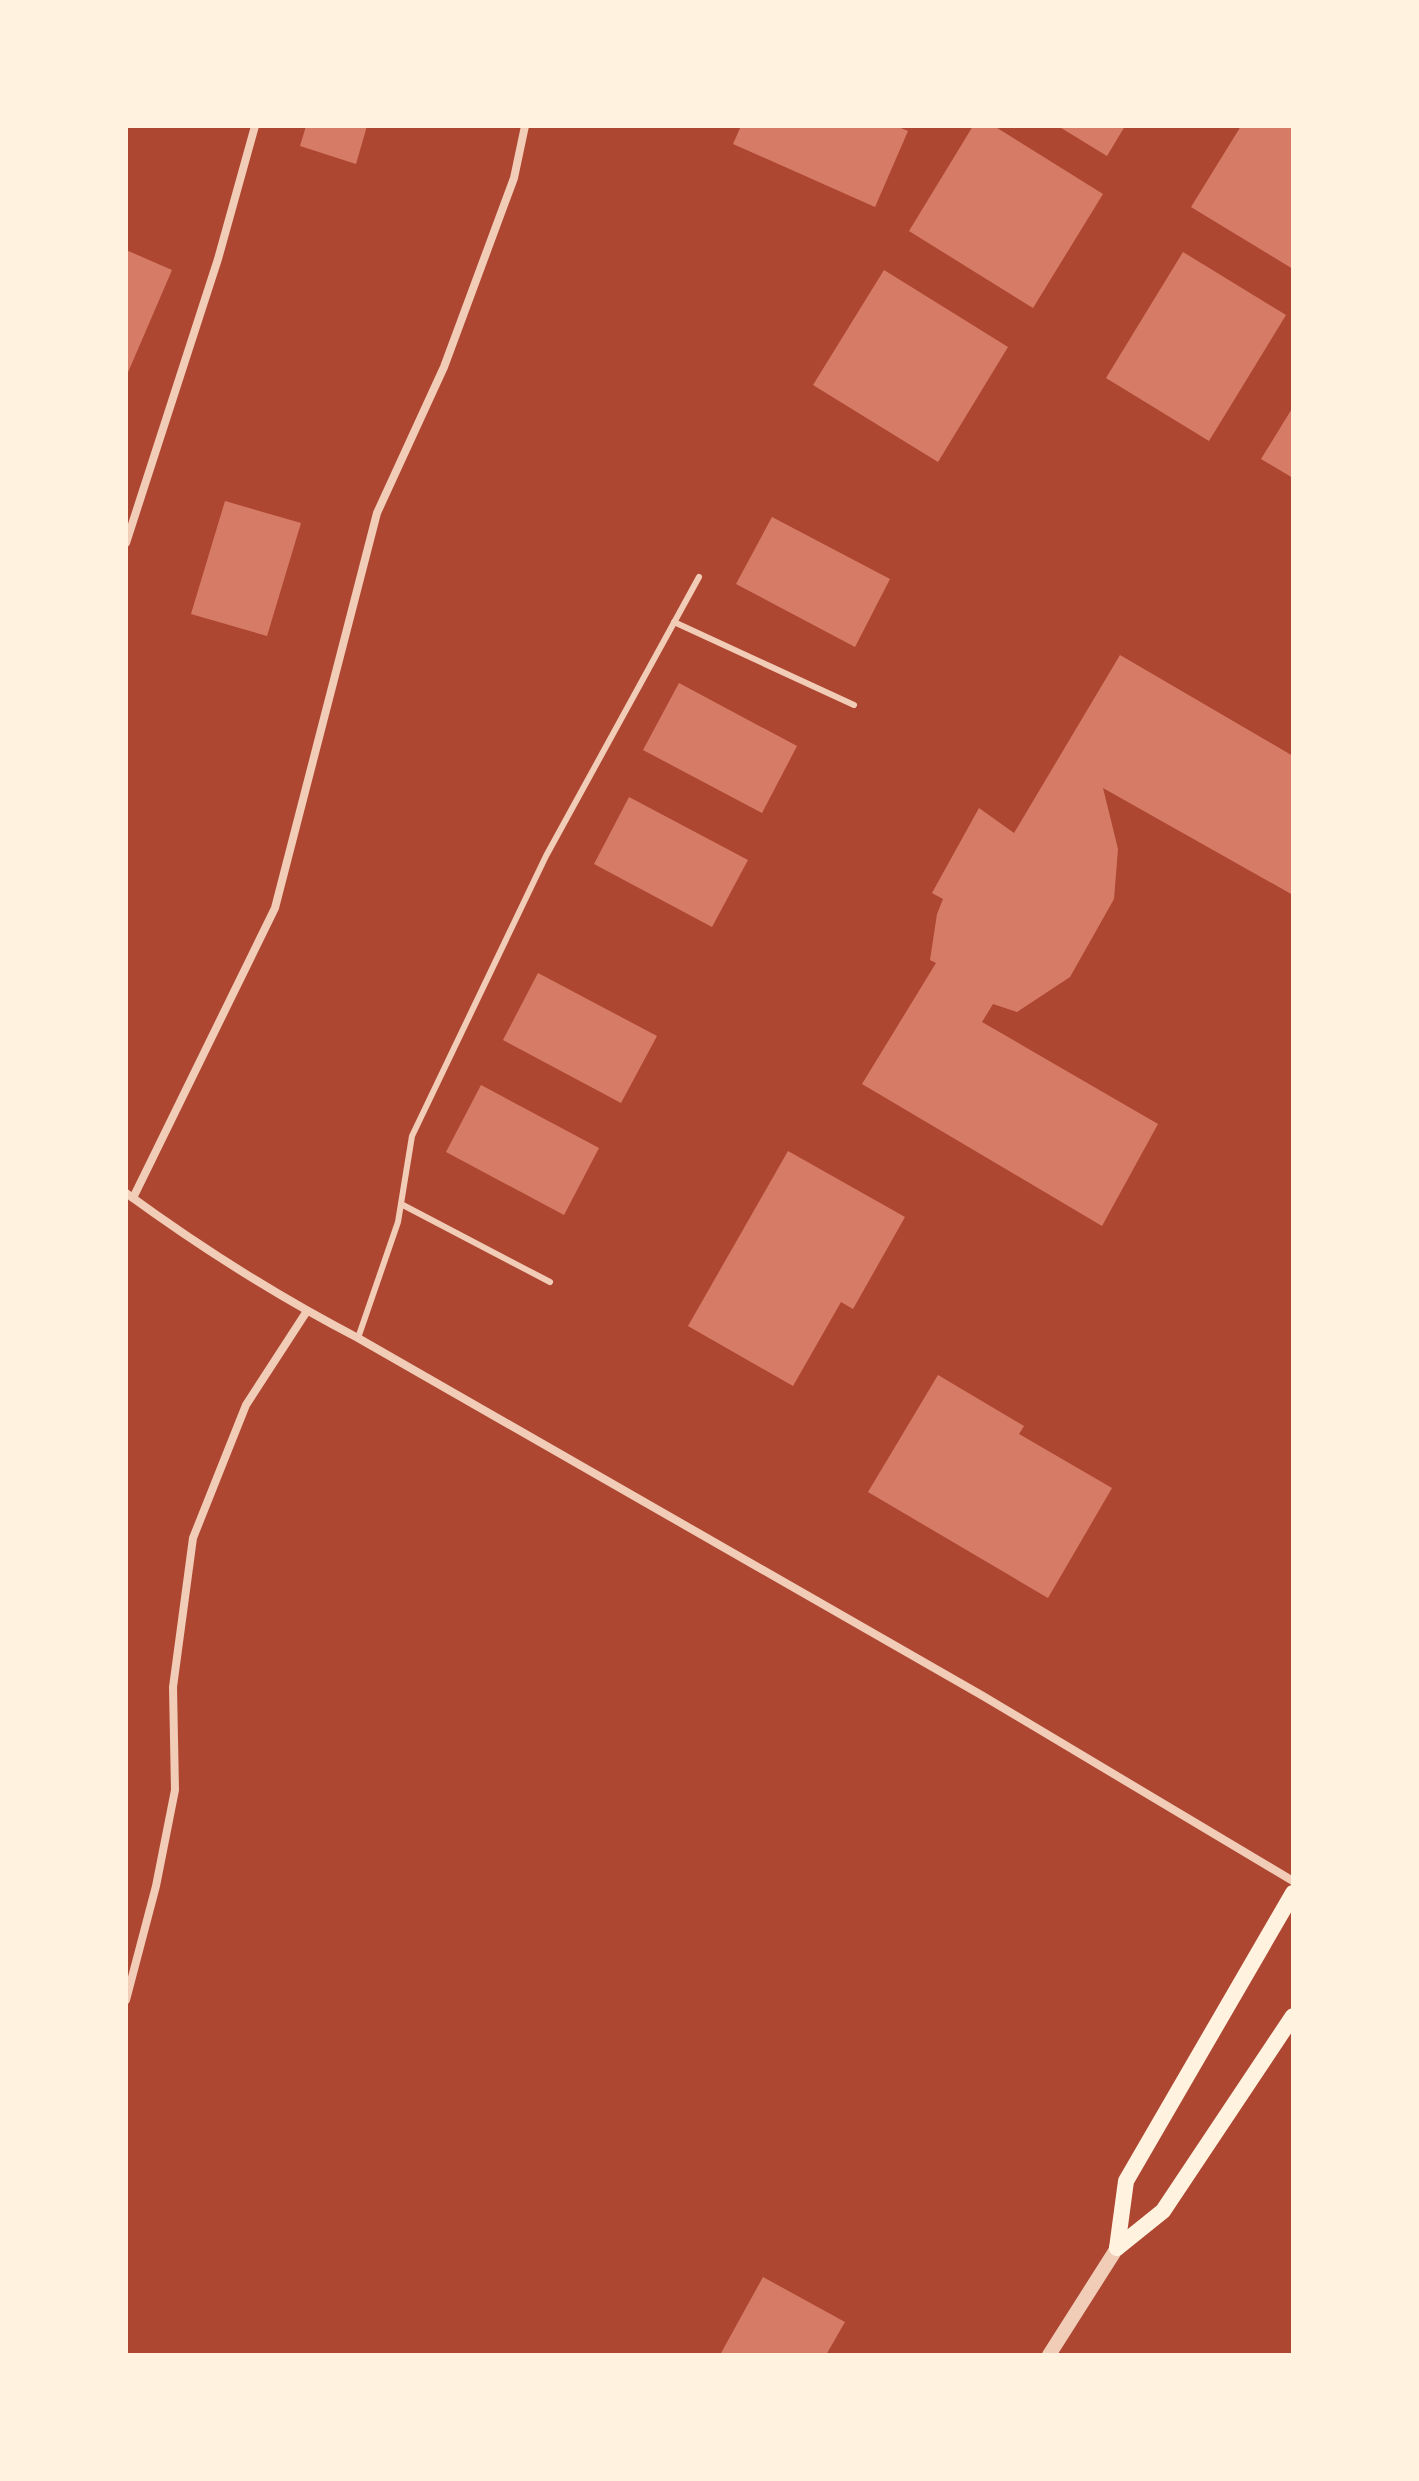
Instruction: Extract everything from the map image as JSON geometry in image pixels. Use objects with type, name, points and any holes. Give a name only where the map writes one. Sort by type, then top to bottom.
[{"type":"main road","points":[[1117,2248],[1126,2181],[1293,1893]]},
{"type":"main road","points":[[1117,2248],[1163,2211],[1293,2016]]},
{"type":"street","points":[[126,543],[218,259],[255,126]]},
{"type":"street","points":[[525,126],[514,178],[444,367],[377,513],[275,908],[130,1196],[212,1254],[307,1311],[970,1688],[1293,1881]]},
{"type":"street","points":[[126,2000],[156,1886],[175,1790],[173,1687],[193,1538],[246,1405],[307,1311]]},
{"type":"street","points":[[1049,2355],[1117,2248]]},
{"type":"lane","points":[[358,1338],[387,1257],[401,1204],[412,1136],[546,856],[699,577]]},
{"type":"lane","points":[[674,622],[854,705]]},
{"type":"lane","points":[[401,1204],[550,1282]]},
{"type":"shaded area","points":[[126,126],[1293,126],[1293,2355],[126,2355]]},
{"type":"building","points":[[306,126],[367,126],[356,164],[300,146]]},
{"type":"building","points":[[741,126],[896,126],[908,131],[875,207],[733,144]]},
{"type":"building","points":[[973,126],[994,126],[1103,194],[1033,308],[909,231]]},
{"type":"building","points":[[1058,126],[1125,126],[1107,156]]},
{"type":"building","points":[[1241,126],[1293,126],[1293,269],[1191,207]]},
{"type":"building","points":[[126,250],[172,270],[126,377]]},
{"type":"building","points":[[1183,252],[1286,315],[1209,441],[1106,378]]},
{"type":"building","points":[[884,270],[1008,347],[938,462],[813,385]]},
{"type":"building","points":[[1293,407],[1293,478],[1261,459]]},
{"type":"building","points":[[225,501],[301,523],[267,636],[191,614]]},
{"type":"building","points":[[772,517],[890,579],[855,647],[736,584]]},
{"type":"building","points":[[1120,655],[1293,756],[1293,895],[1103,788],[1118,849],[1114,899],[1070,977],[1017,1012],[993,1004],[982,1022],[1158,1124],[1102,1226],[862,1084],[936,963],[930,960],[937,914],[943,899],[932,893],[979,808],[1014,833]]},
{"type":"building","points":[[679,683],[797,746],[762,813],[643,750]]},
{"type":"building","points":[[629,797],[748,860],[712,927],[594,864]]},
{"type":"building","points":[[538,973],[657,1036],[621,1103],[503,1040]]},
{"type":"building","points":[[481,1085],[599,1148],[564,1215],[446,1152]]},
{"type":"building","points":[[788,1151],[905,1217],[853,1309],[841,1302],[793,1386],[688,1326]]},
{"type":"building","points":[[938,1375],[1024,1426],[1019,1434],[1112,1488],[1048,1598],[868,1492]]},
{"type":"building","points":[[763,2277],[845,2322],[826,2355],[720,2355]]}]
